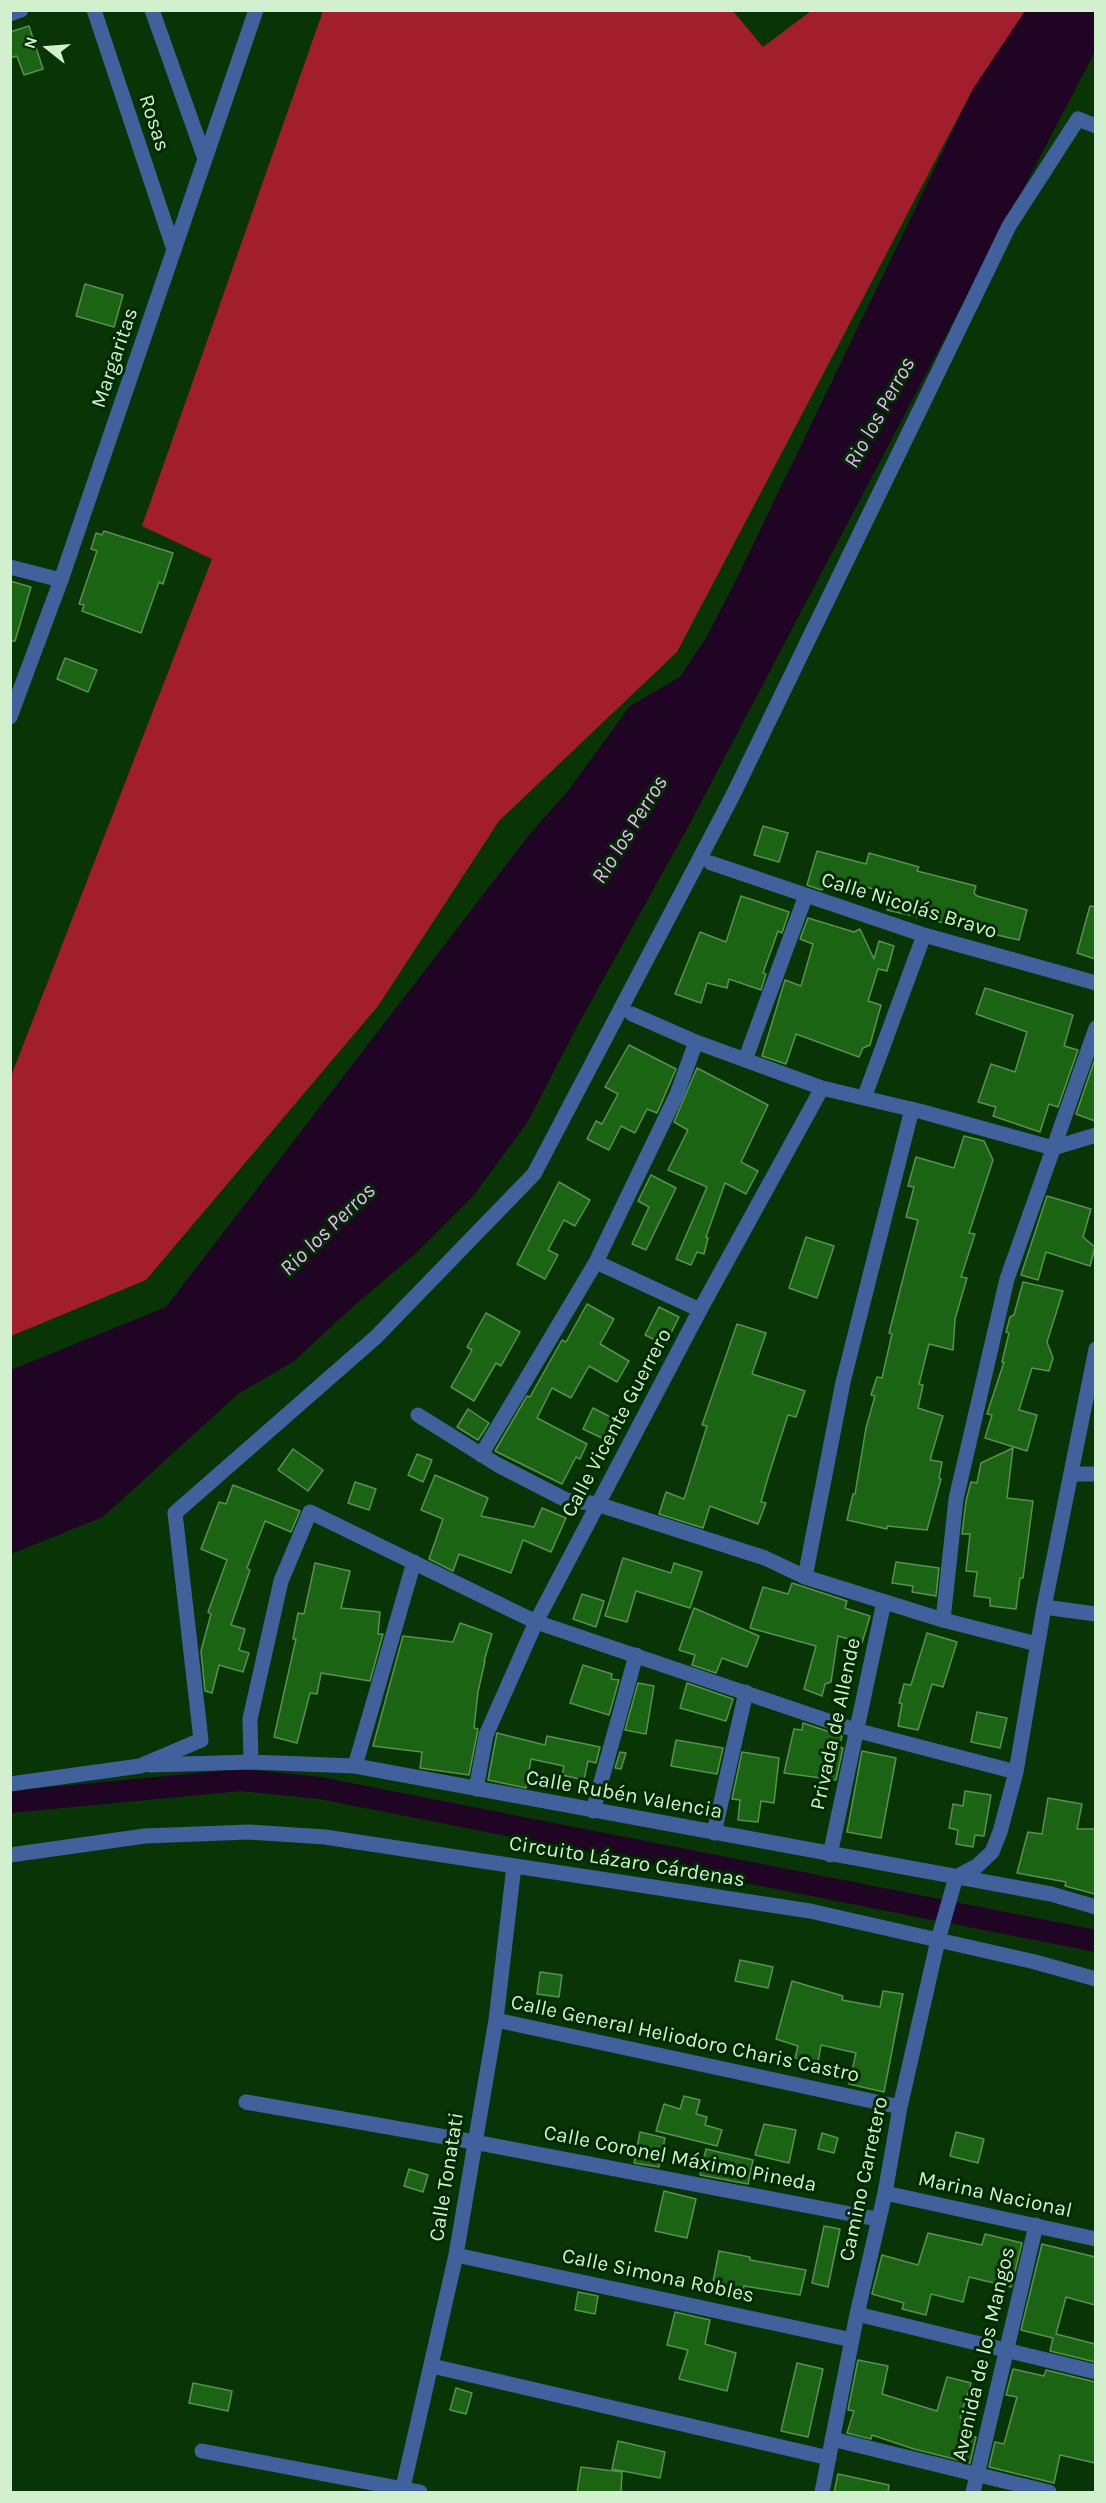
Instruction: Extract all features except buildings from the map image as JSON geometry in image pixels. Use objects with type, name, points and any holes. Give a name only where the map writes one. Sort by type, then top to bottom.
[{"type":"street","points":[[10,14],[21,10]]},
{"type":"street","name":"Rosas","points":[[94,10],[174,250]]},
{"type":"street","name":"Rosas","points":[[152,10],[205,159]]},
{"type":"street","name":"Margaritas","points":[[10,717],[61,580],[256,10]]},
{"type":"street","points":[[10,1784],[140,1766],[201,1740],[175,1513],[376,1337],[534,1174],[733,795],[1009,226],[1078,119],[1095,126]]},
{"type":"street","points":[[10,567],[61,580]]},
{"type":"street","name":"Calle Nicolás Bravo","points":[[711,863],[924,935],[1095,983]]},
{"type":"street","points":[[745,1060],[806,896]]},
{"type":"street","points":[[864,1098],[924,935]]},
{"type":"street","points":[[632,1014],[696,1042],[822,1088],[912,1109],[1053,1148],[1095,1135]]},
{"type":"street","points":[[944,1620],[956,1499],[1004,1290],[1095,1028]]},
{"type":"street","points":[[481,1455],[596,1262],[677,1094],[696,1042]]},
{"type":"street","name":"Calle Vicente Guerrero","points":[[476,1789],[486,1735],[536,1622],[700,1310],[822,1088]]},
{"type":"street","points":[[805,1577],[843,1382],[912,1109]]},
{"type":"street","points":[[596,1262],[700,1310]]},
{"type":"street","points":[[955,1882],[992,1852],[1000,1832],[1016,1772],[1044,1606],[1071,1474],[1089,1411],[1095,1349]]},
{"type":"street","points":[[418,1415],[481,1455],[567,1500],[597,1504],[765,1558],[805,1577],[944,1620],[1037,1644]]},
{"type":"street","points":[[1071,1474],[1095,1474]]},
{"type":"street","points":[[251,1762],[250,1719],[281,1581],[310,1512],[536,1622],[855,1730],[1016,1772]]},
{"type":"street","points":[[355,1766],[414,1562]]},
{"type":"street","name":"Privada de Allende","points":[[830,1855],[884,1602]]},
{"type":"street","points":[[1044,1606],[1095,1614]]},
{"type":"street","points":[[593,1811],[636,1655]]},
{"type":"street","points":[[714,1833],[746,1692]]},
{"type":"street","name":"Calle Rubén Valencia","points":[[140,1766],[251,1762],[355,1766],[830,1855],[955,1882],[1051,1894],[1095,1907]]},
{"type":"street","name":"Circuito Lázaro Cárdenas","points":[[10,1855],[145,1836],[249,1832],[325,1837],[810,1911],[940,1935],[1095,1979]]},
{"type":"street","name":"Calle Tonatati","points":[[403,2491],[456,2254],[496,2020],[514,1866]]},
{"type":"street","name":"Camino Carretero","points":[[822,2493],[857,2314],[877,2219],[885,2193],[900,2107],[940,1935],[955,1882]]},
{"type":"street","name":"Calle General Heliodoro Charis Castro","points":[[496,2020],[900,2107]]},
{"type":"street","name":"Calle Coronel Máximo Pineda","points":[[246,2102],[474,2142],[877,2219]]},
{"type":"street","name":"Marina Nacional","points":[[885,2193],[1095,2239]]},
{"type":"street","name":"Avenida de los Mangos","points":[[972,2493],[1036,2225]]},
{"type":"street","name":"Calle Simona Robles","points":[[456,2254],[852,2340]]},
{"type":"street","points":[[857,2314],[1095,2372]]},
{"type":"street","points":[[432,2366],[829,2458]]},
{"type":"street","points":[[832,2439],[1049,2493]]},
{"type":"street","points":[[202,2451],[420,2493]]},
{"type":"shaded area","points":[[323,11],[733,11],[763,47],[811,11],[1025,11],[973,89],[677,652],[499,821],[378,1006],[146,1280],[11,1336],[10,1079],[212,559],[142,526]]},
{"type":"water","name":"Rio los Perros","points":[[1025,11],[1095,11],[1095,52],[687,829],[579,1023],[527,1123],[474,1195],[414,1255],[357,1303],[293,1362],[238,1394],[103,1517],[11,1554],[11,1370],[166,1307],[529,835],[567,792],[630,706],[680,677],[707,636],[734,584],[973,89]]},
{"type":"waterway","points":[[10,1802],[241,1780],[320,1788],[1096,1941]]}]
